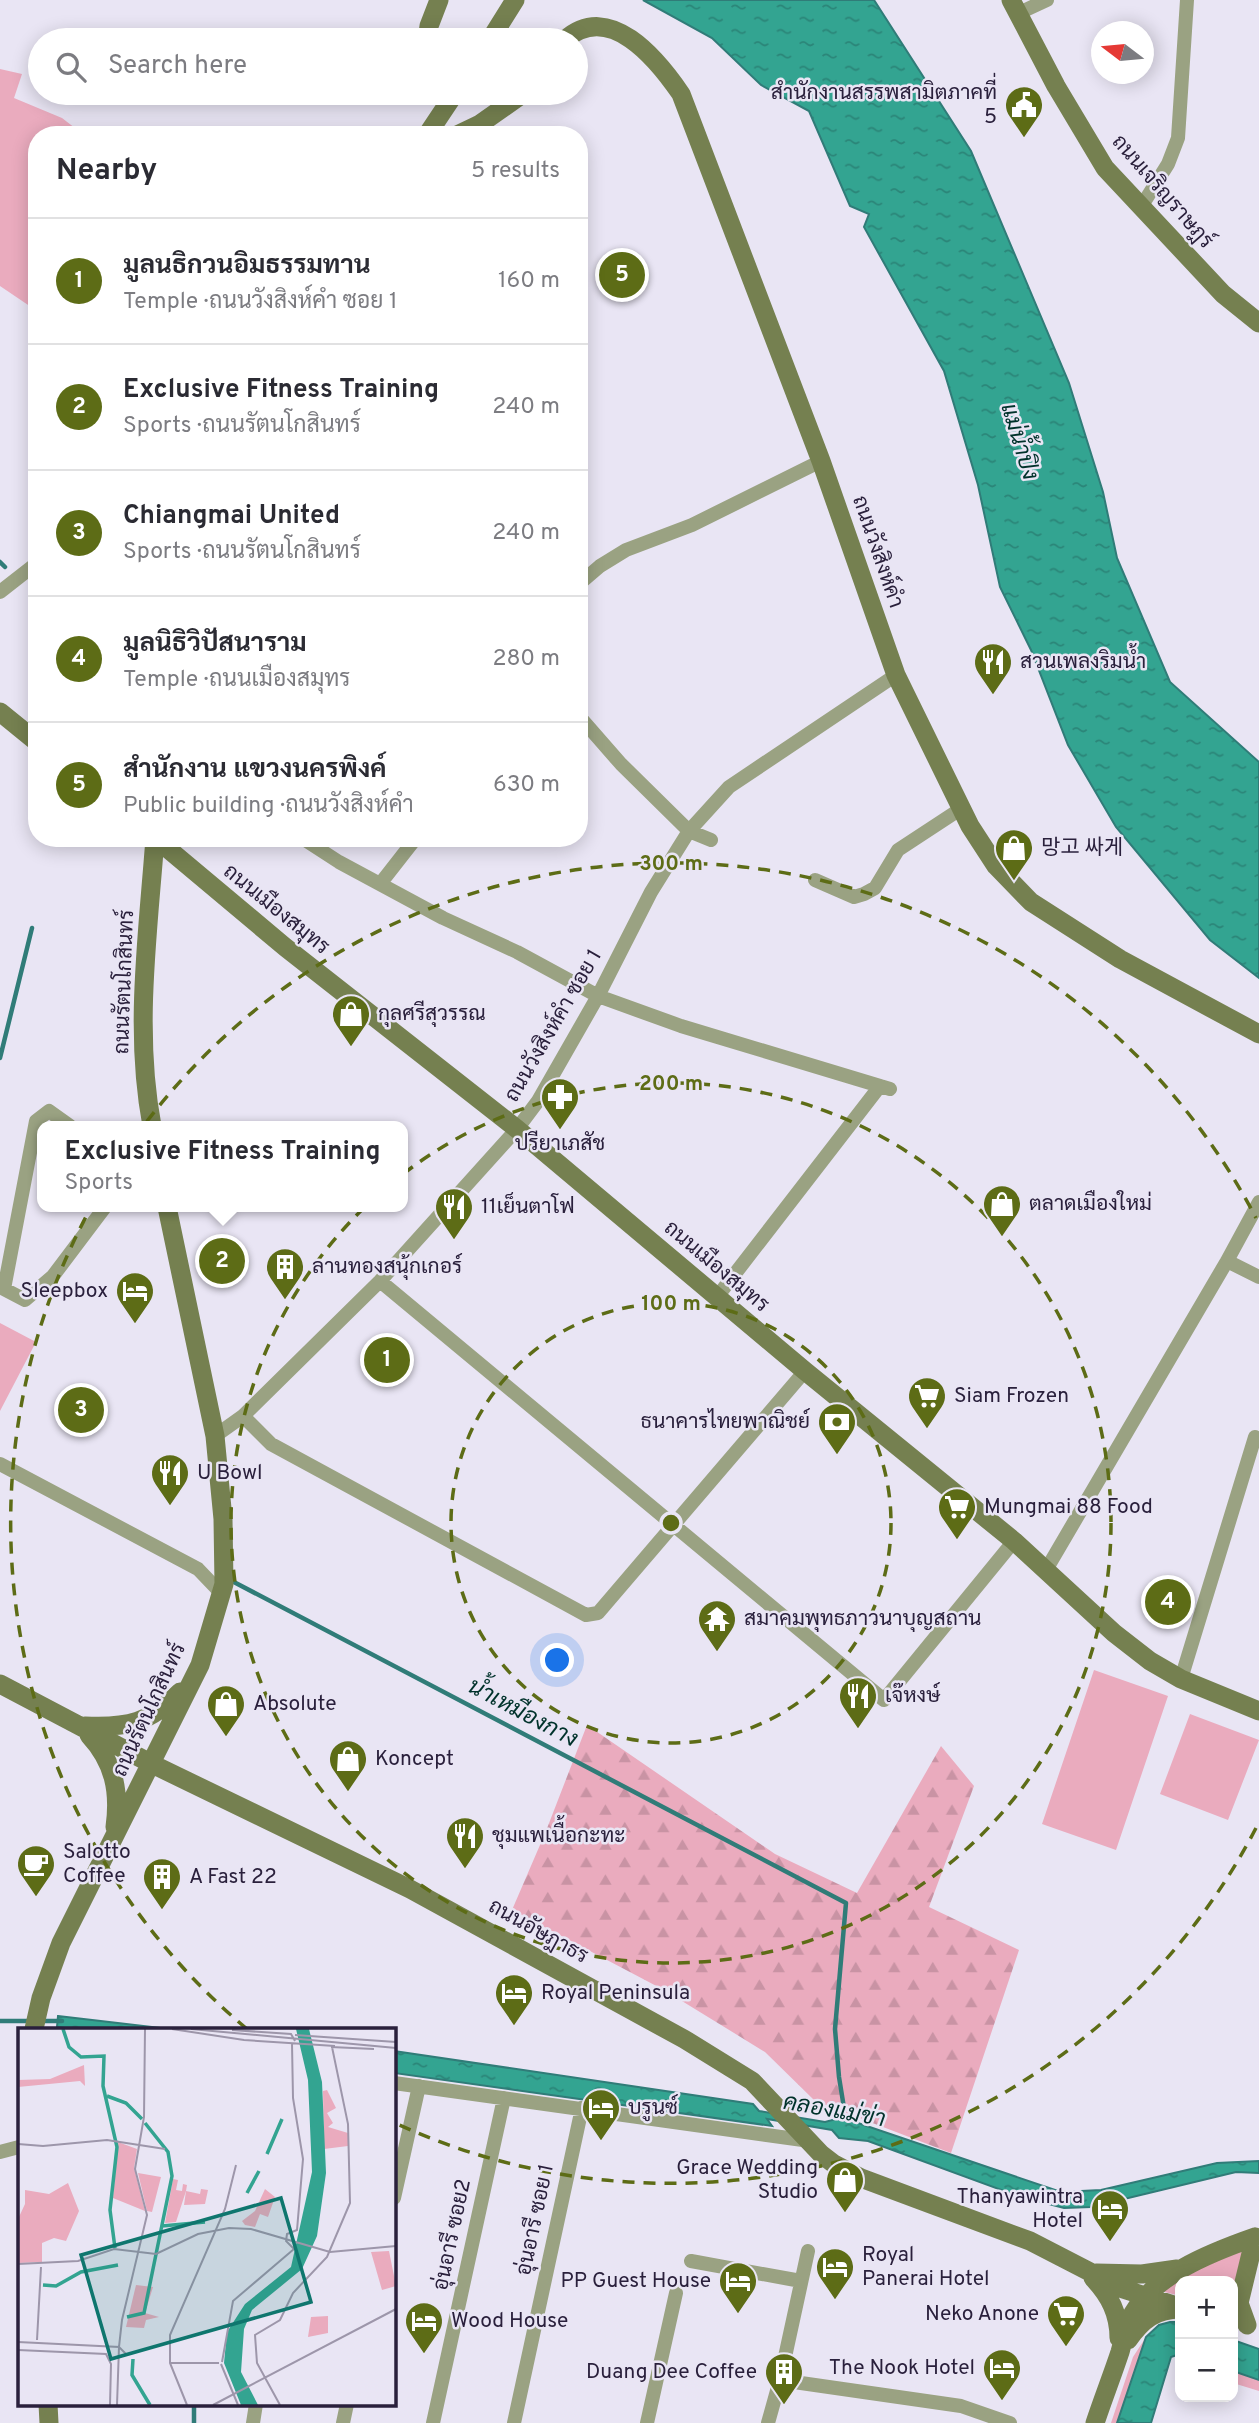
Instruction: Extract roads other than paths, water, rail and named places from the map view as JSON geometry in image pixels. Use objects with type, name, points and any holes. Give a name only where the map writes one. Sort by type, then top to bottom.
[{"type":"street","points":[[429,28],[439,0]]},
{"type":"street","points":[[498,28],[515,0]]},
{"type":"street","points":[[1015,7],[1047,0]]},
{"type":"street","points":[[1141,207],[1168,164],[1178,138],[1187,0]]},
{"type":"street","name":"ถนนเจริญราษฎร์","points":[[1015,7],[1056,86],[1105,167],[1223,294],[1259,323]]},
{"type":"street","name":"ถนนวังสิงห์คำ","points":[[576,28],[599,20],[612,23],[646,47],[681,94],[821,461],[896,675],[970,826],[996,866],[1031,902],[1120,959],[1259,1034]]},
{"type":"street","points":[[433,126],[448,105]]},
{"type":"street","points":[[476,126],[507,105]]},
{"type":"street","points":[[588,576],[626,550],[692,525],[821,461]]},
{"type":"street","points":[[0,592],[28,570]]},
{"type":"street","name":"ถนนวังสิงห์คำ ซอย 1","points":[[215,1436],[243,1416],[380,1281],[517,1129],[538,1101],[598,996],[651,892],[689,831],[729,787],[896,675]]},
{"type":"street","points":[[0,712],[28,735]]},
{"type":"street","points":[[588,726],[621,764],[689,831],[711,840]]},
{"type":"street","points":[[815,880],[854,897],[864,894],[874,888],[898,850],[962,808]]},
{"type":"street","name":"ถนนรัตนโกสินทร์","points":[[151,1121],[143,1044],[154,847]]},
{"type":"street","name":"ถนนเมืองสมุทร","points":[[166,847],[285,947],[517,1129],[805,1371],[1014,1541],[1114,1633],[1150,1661],[1181,1679],[1259,1712]]},
{"type":"street","points":[[317,847],[443,918],[517,952],[598,996],[681,1026],[885,1087],[717,1297]]},
{"type":"street","points":[[380,884],[409,847]]},
{"type":"street","points":[[63,1121],[49,1111],[36,1121],[4,1289],[25,1300],[53,1276],[101,1212]]},
{"type":"street","points":[[1046,1570],[1259,1202]]},
{"type":"street","name":"ถนนรัตนโกสินทร์","points":[[34,2028],[38,2008],[58,1950],[197,1672],[222,1588],[223,1524],[215,1436],[168,1212]]},
{"type":"street","points":[[1227,1261],[1259,1277]]},
{"type":"street","points":[[380,1281],[884,1700],[1014,1541]]},
{"type":"street","points":[[243,1416],[271,1444],[586,1615],[598,1613],[805,1371]]},
{"type":"street","points":[[1181,1679],[1255,1437]]},
{"type":"street","points":[[0,1464],[198,1569],[222,1588]]},
{"type":"street","points":[[80,1726],[124,1726],[152,1717],[164,1709],[197,1672]]},
{"type":"street","name":"ถนนอัษฎาธร","points":[[0,1684],[152,1763],[410,1889],[684,2039],[752,2081],[821,2154],[834,2164],[861,2178],[1030,2241],[1123,2289],[1175,2306]]},
{"type":"street","points":[[80,1726],[101,1749],[113,1770],[117,1812],[113,1838]]},
{"type":"street","points":[[396,2083],[805,2135]]},
{"type":"street","points":[[396,2189],[419,2086]]},
{"type":"street","name":"อุ่นอารี ซอย2","points":[[433,2423],[504,2098]]},
{"type":"street","name":"อุ่นอารี ซอย 1","points":[[514,2423],[582,2108]]},
{"type":"street","points":[[0,2152],[18,2147]]},
{"type":"street","points":[[1094,2423],[1129,2320],[1147,2297],[1158,2285],[1182,2269],[1215,2251],[1257,2236]]},
{"type":"street","points":[[1246,2325],[1238,2303],[1257,2236]]},
{"type":"street","points":[[768,2423],[808,2251]]},
{"type":"street","points":[[691,2261],[801,2281]]},
{"type":"street","points":[[1088,2272],[1142,2274],[1182,2269]]},
{"type":"street","points":[[1088,2272],[1107,2293],[1115,2310],[1119,2352]]},
{"type":"street","points":[[647,2423],[676,2293]]},
{"type":"street","points":[[1119,2352],[1147,2318],[1158,2311],[1175,2309]]},
{"type":"street","points":[[780,2380],[961,2406],[1010,2423]]},
{"type":"water","name":"แม่น้ำปิง","points":[[643,0],[874,0],[971,151],[1069,383],[1103,492],[1117,558],[1170,682],[1259,762],[1259,978],[1210,940],[1116,827],[1068,745],[1031,650],[1000,587],[978,485],[944,371],[864,227],[869,214],[850,206],[809,111],[761,85],[712,38]]},
{"type":"water","points":[[58,2016],[160,2028],[64,2028],[57,2027]]},
{"type":"water","points":[[396,2051],[753,2104],[759,2111],[825,2122],[836,2119],[855,2122],[1061,2192],[1101,2190],[1217,2163],[1259,2161],[1259,2173],[1236,2172],[1091,2207],[1064,2208],[1018,2196],[868,2141],[839,2138],[832,2130],[767,2119],[772,2126],[396,2073]]},
{"type":"water","points":[[1175,2322],[1175,2356],[1171,2357],[1151,2423],[1117,2423],[1146,2337],[1159,2325]]},
{"type":"water","points":[[1238,2342],[1259,2349],[1259,2380],[1238,2373]]},
{"type":"waterway","points":[[0,562],[5,567]]},
{"type":"waterway","points":[[0,1058],[32,928]]},
{"type":"waterway","name":"น้ำเหมืองกาง","points":[[230,1580],[846,1903],[835,2029],[844,2108]]},
{"type":"waterway","name":"คลองแม่ข่า","points":[[0,2021],[31,2021]]},
{"type":"waterway","name":"คลองแม่ข่า","points":[[43,2021],[62,2021]]},
{"type":"waterway","points":[[194,2406],[194,2423]]},
{"type":"place","name":"สำนักงานสรรพสามิตภาคที่ 5","points":[[1024,139]]},
{"type":"place","name":"สำนักงาน แขวงนครพิงค์","points":[[622,275]]},
{"type":"place","name":"สวนเพลงริมน้ำ","points":[[993,696]]},
{"type":"place","name":"망고 싸게","points":[[1014,882]]},
{"type":"place","name":"กุลศรีสุวรรณ","points":[[351,1048]]},
{"type":"place","name":"ปรียาเภสัช","points":[[560,1131]]},
{"type":"place","name":"ตลาดเมืองใหม่","points":[[1002,1238]]},
{"type":"place","name":"11เย็นตาโฟ","points":[[454,1241]]},
{"type":"place","name":"Exclusive Fitness Training","points":[[222,1261]]},
{"type":"place","name":"ลานทองสนุ้กเกอร์","points":[[285,1301]]},
{"type":"place","name":"Sleepbox","points":[[135,1325]]},
{"type":"place","name":"มูลนธิกวนอิมธรรมทาน","points":[[387,1360]]},
{"type":"place","name":"Chiangmai United","points":[[81,1410]]},
{"type":"place","name":"Siam Frozen","points":[[927,1430]]},
{"type":"place","name":"ธนาคารไทยพาณิชย์","points":[[837,1456]]},
{"type":"place","name":"U Bowl","points":[[170,1507]]},
{"type":"place","name":"Mungmai 88 Food","points":[[957,1541]]},
{"type":"place","name":"มูลนิธิวิปัสนาราม","points":[[1168,1602]]},
{"type":"place","name":"สมาคมพุทธภาวนาบุญสถาน","points":[[717,1653]]},
{"type":"place","name":"เจ๊หงษ์","points":[[858,1730]]},
{"type":"place","name":"Absolute","points":[[226,1738]]},
{"type":"place","name":"Koncept","points":[[348,1793]]},
{"type":"place","name":"ชุมแพเนื้อกะทะ","points":[[465,1870]]},
{"type":"place","name":"Salotto Coffee","points":[[36,1898]]},
{"type":"place","name":"A Fast 22","points":[[162,1911]]},
{"type":"place","name":"Royal Peninsula","points":[[514,2027]]},
{"type":"place","name":"บรูนซ์","points":[[601,2142]]},
{"type":"place","name":"Grace Wedding Studio","points":[[845,2214]]},
{"type":"place","name":"Thanyawintra Hotel","points":[[1110,2243]]},
{"type":"place","name":"Royal Panerai Hotel","points":[[835,2301]]},
{"type":"place","name":"PP Guest House","points":[[738,2315]]},
{"type":"place","name":"Neko Anone","points":[[1066,2348]]},
{"type":"place","name":"Wood House","points":[[424,2355]]},
{"type":"place","name":"The Nook Hotel","points":[[1002,2402]]},
{"type":"place","name":"Duang Dee Coffee","points":[[784,2406]]}]
